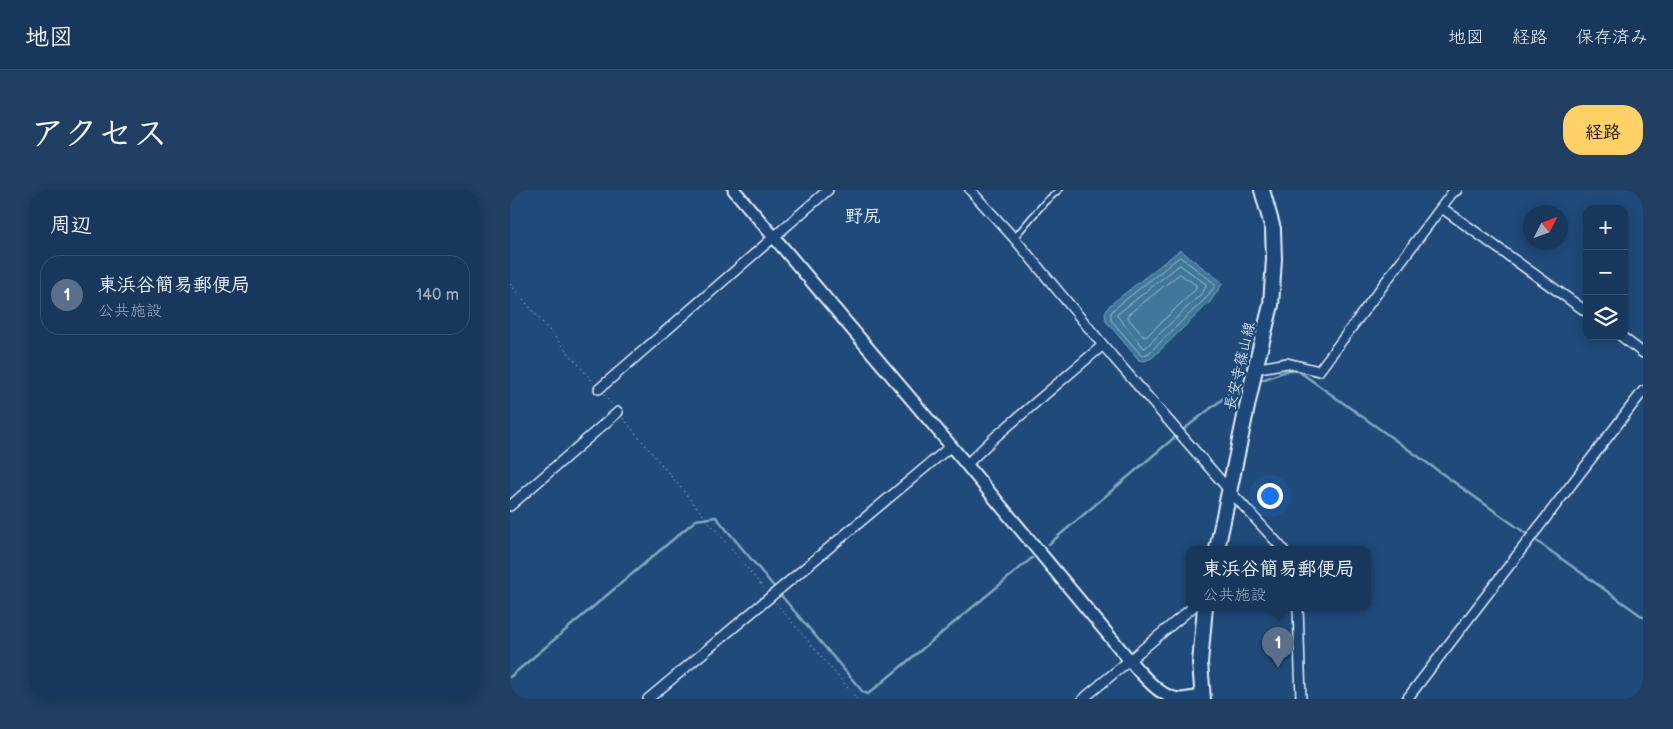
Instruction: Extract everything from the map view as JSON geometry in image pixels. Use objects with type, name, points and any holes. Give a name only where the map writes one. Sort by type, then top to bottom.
[{"type":"main road","name":"長安寺篠山線","points":[[1218,546],[1255,370],[1271,305],[1274,259],[1272,230],[1262,190]]},
{"type":"main road","points":[[1202,697],[1200,663],[1205,611]]},
{"type":"street","points":[[734,190],[967,464],[1129,661],[1153,685],[1168,696],[1180,699],[1202,697]]},
{"type":"street","points":[[599,389],[828,190]]},
{"type":"street","points":[[970,190],[1014,238],[1103,345],[1279,546]]},
{"type":"street","points":[[1255,370],[1287,363],[1319,371],[1452,193],[1457,190]]},
{"type":"street","points":[[1442,208],[1583,309]]},
{"type":"street","points":[[1626,340],[1643,353]]},
{"type":"street","points":[[967,464],[994,438],[1103,345]]},
{"type":"street","points":[[1407,699],[1643,392]]},
{"type":"street","points":[[510,506],[618,412]]},
{"type":"street","points":[[648,699],[951,446]]},
{"type":"street","points":[[1083,699],[1188,611]]},
{"type":"street","points":[[1298,611],[1301,699]]},
{"type":"lane","points":[[1014,238],[1045,202],[1059,190]]},
{"type":"path","points":[[510,284],[857,699]]},
{"type":"water","points":[[1180,250],[1223,283],[1210,302],[1152,358],[1144,361],[1139,360],[1106,321],[1105,312],[1110,305]]},
{"type":"waterway","points":[[1262,380],[1289,370],[1297,370],[1643,617]]},
{"type":"waterway","points":[[1183,430],[1234,390],[1245,385]]},
{"type":"waterway","points":[[1049,544],[1175,437]]},
{"type":"waterway","points":[[510,677],[696,520],[716,517],[776,589]]},
{"type":"waterway","points":[[779,593],[863,692],[868,694],[1032,558]]},
{"type":"place","name":"東浜谷簡易郵便局","points":[[1278,668]]},
{"type":"district","name":"野尻","points":[[863,216]]}]
